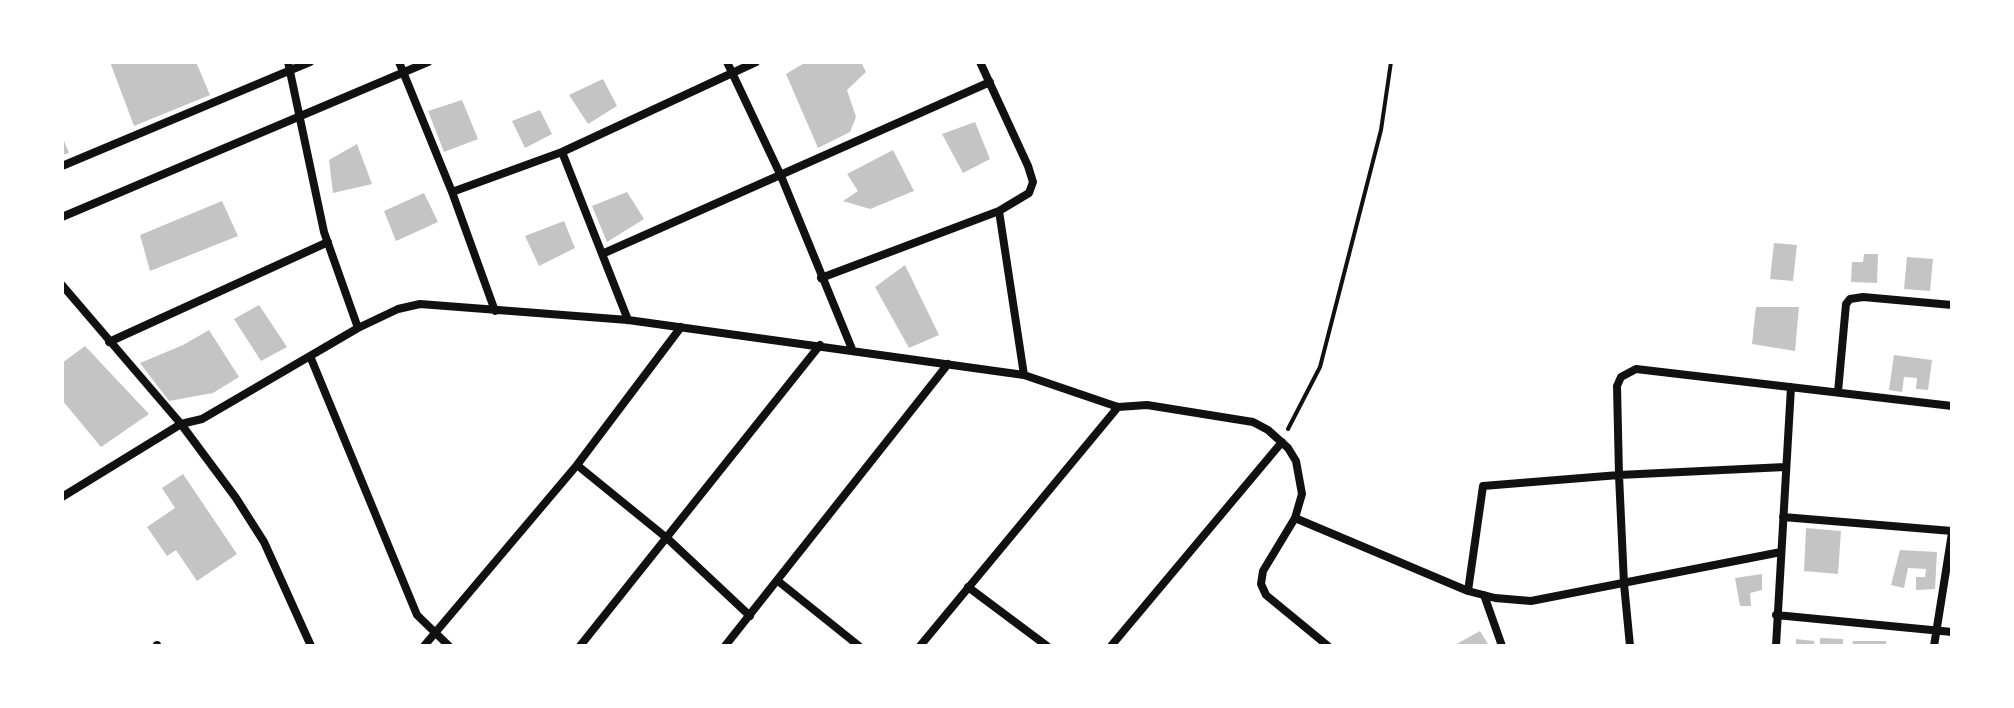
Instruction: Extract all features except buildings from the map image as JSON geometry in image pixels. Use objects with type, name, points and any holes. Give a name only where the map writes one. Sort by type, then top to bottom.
[{"type":"street","points":[[62,166],[289,66],[310,62]]},
{"type":"street","points":[[399,62],[452,192],[495,311]]},
{"type":"street","points":[[62,217],[428,62]]},
{"type":"street","points":[[727,62],[781,176],[852,349]]},
{"type":"street","points":[[452,192],[562,152],[756,62]]},
{"type":"street","points":[[821,278],[999,211],[1029,193],[1033,182],[980,62]]},
{"type":"street","points":[[289,66],[298,119],[328,242],[358,328]]},
{"type":"street","points":[[602,254],[990,82]]},
{"type":"street","points":[[562,152],[628,320]]},
{"type":"street","points":[[999,211],[1024,375]]},
{"type":"street","points":[[109,342],[328,242]]},
{"type":"street","points":[[62,285],[181,424],[236,498],[264,542],[311,646]]},
{"type":"street","points":[[1838,392],[1846,304],[1850,299],[1863,297],[1952,305]]},
{"type":"street","points":[[62,497],[181,424],[202,419],[358,328],[398,309],[420,304],[628,320],[1024,375],[1118,407],[1147,405],[1253,422],[1282,442],[1296,461],[1302,494],[1295,518],[1263,571],[1261,584],[1266,595],[1328,646]]},
{"type":"street","points":[[424,646],[577,465],[681,327]]},
{"type":"street","points":[[580,646],[820,345]]},
{"type":"street","points":[[310,356],[417,615],[449,646]]},
{"type":"street","points":[[725,646],[948,364]]},
{"type":"street","points":[[1630,646],[1619,475],[1617,386],[1621,377],[1636,369],[1952,406]]},
{"type":"street","points":[[1776,646],[1791,387]]},
{"type":"street","points":[[920,646],[1118,407]]},
{"type":"street","points":[[1111,646],[1282,442]]},
{"type":"street","points":[[577,465],[668,539],[750,616]]},
{"type":"street","points":[[1468,591],[1483,486],[1619,475],[1785,467]]},
{"type":"street","points":[[1783,517],[1952,532],[1934,646]]},
{"type":"street","points":[[1295,518],[1468,591],[1531,601],[1781,552]]},
{"type":"street","points":[[778,581],[859,646]]},
{"type":"street","points":[[968,587],[1047,646]]},
{"type":"street","points":[[1484,595],[1502,646]]},
{"type":"street","points":[[1776,615],[1952,632]]},
{"type":"path","points":[[1282,442],[1320,367],[1381,130],[1391,62]]}]
